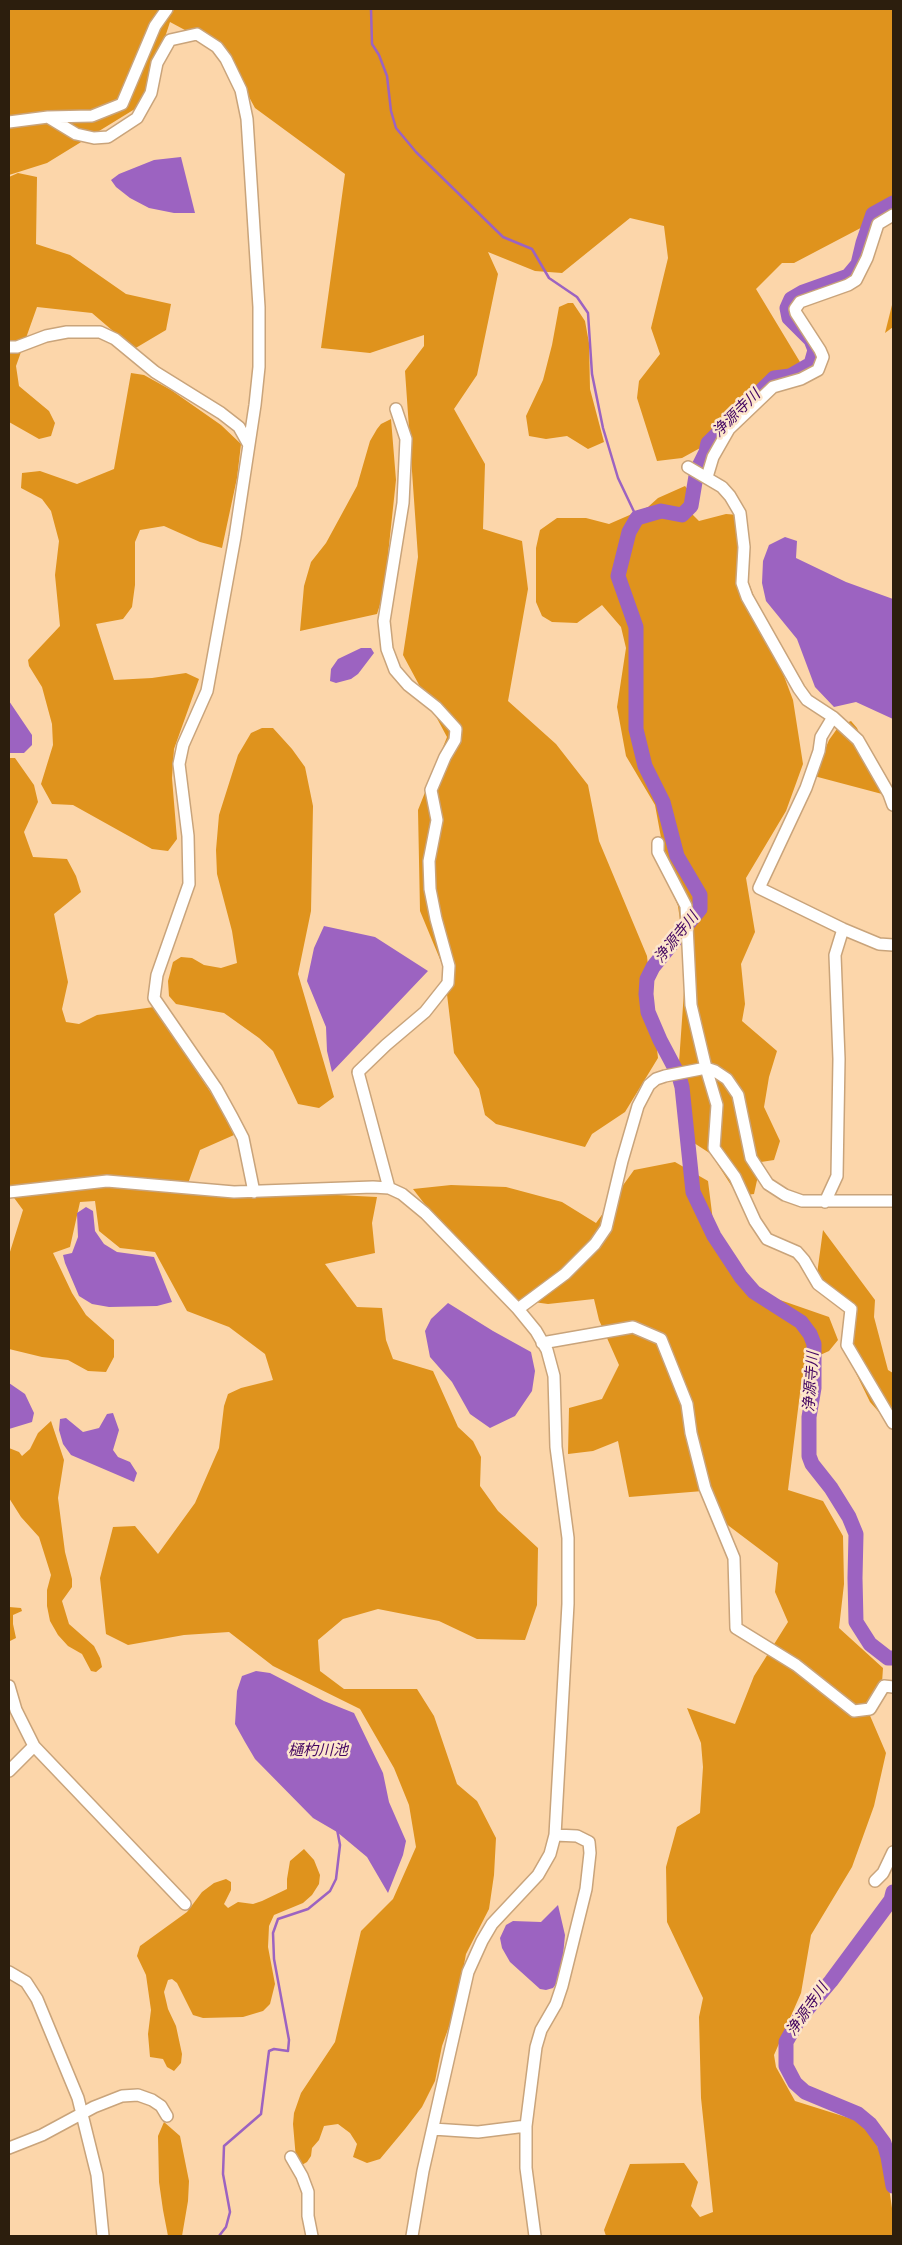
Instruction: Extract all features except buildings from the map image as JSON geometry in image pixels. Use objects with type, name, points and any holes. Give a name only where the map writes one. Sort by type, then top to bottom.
[{"type":"street","points":[[9,122],[48,117],[92,116],[122,104],[155,26],[167,9]]},
{"type":"street","points":[[48,117],[76,134],[94,138],[108,138],[137,118],[151,93],[157,63],[170,40],[197,34],[217,47],[226,59],[241,90],[248,119],[258,257],[258,367],[250,445],[207,692],[183,745],[179,764],[188,836],[189,884],[157,975],[154,998],[216,1088],[243,1138],[254,1192]]},
{"type":"street","points":[[707,477],[713,456],[729,429],[774,387],[800,379],[818,370],[823,357],[796,313],[795,308],[800,302],[848,285],[856,280],[867,258],[878,224],[893,215]]},
{"type":"street","points":[[9,347],[67,332],[100,332],[115,339],[155,372],[221,413],[239,427],[250,445]]},
{"type":"street","points":[[389,1188],[358,1072],[386,1044],[424,1012],[448,983],[449,966],[430,889],[430,862],[436,820],[431,790],[445,757],[456,740],[456,729],[436,707],[408,685],[395,670],[387,649],[384,621],[403,504],[406,439],[396,409]]},
{"type":"street","points":[[688,467],[722,487],[740,513],[744,547],[742,584],[747,597],[807,700],[833,717],[858,740],[890,794],[893,805]]},
{"type":"street","points":[[833,717],[821,737],[819,751],[806,788],[759,888],[843,929],[879,944],[893,945]]},
{"type":"street","points":[[658,843],[658,852],[686,906],[691,1005],[703,1069],[718,1105],[714,1148],[735,1177],[755,1221],[767,1239],[797,1252],[818,1284],[851,1309],[847,1344],[893,1423]]},
{"type":"street","points":[[824,1202],[837,1176],[838,1059],[835,955],[843,929]]},
{"type":"street","points":[[518,1310],[565,1274],[596,1244],[606,1228],[622,1161],[638,1106],[650,1085],[656,1079],[665,1076],[703,1069],[714,1070],[727,1079],[738,1095],[751,1158],[768,1184],[795,1200],[824,1202],[893,1201]]},
{"type":"street","points":[[9,1192],[107,1182],[215,1191],[254,1192],[389,1188],[402,1194],[424,1213],[518,1310],[536,1331],[542,1342],[554,1376],[556,1447],[568,1538],[568,1604],[556,1835],[550,1854],[538,1875],[492,1924],[468,1972],[433,2129],[412,2236]]},
{"type":"street","points":[[542,1342],[633,1327],[661,1339],[687,1404],[691,1433],[705,1488],[734,1558],[736,1628],[796,1665],[854,1711],[870,1709],[884,1686],[893,1687]]},
{"type":"street","points":[[9,1686],[16,1710],[34,1746],[184,1904]]},
{"type":"street","points":[[9,1771],[34,1746]]},
{"type":"street","points":[[535,2236],[526,2168],[526,2126],[536,2047],[541,2030],[556,2004],[562,1986],[586,1889],[590,1853],[589,1842],[577,1836],[556,1835]]},
{"type":"street","points":[[875,1881],[882,1873],[893,1852]]},
{"type":"street","points":[[9,1972],[26,1982],[37,1999],[82,2114],[97,2176],[103,2236]]},
{"type":"street","points":[[9,2148],[42,2135],[107,2101],[122,2096],[138,2095],[152,2100],[161,2106],[167,2116]]},
{"type":"street","points":[[433,2129],[478,2132],[526,2126]]},
{"type":"street","points":[[291,2157],[302,2176],[308,2192],[308,2216],[312,2236]]},
{"type":"shaded area","points":[[9,9],[893,9],[893,211],[794,263],[782,263],[756,289],[800,362],[713,428],[702,447],[682,458],[657,461],[637,398],[639,381],[660,354],[651,328],[668,258],[664,226],[630,218],[562,273],[535,271],[488,252],[498,274],[477,375],[454,409],[485,464],[483,529],[522,541],[528,589],[508,701],[556,744],[588,785],[599,841],[647,956],[658,1058],[625,1112],[592,1134],[585,1147],[496,1124],[485,1115],[479,1089],[454,1053],[444,969],[420,911],[418,810],[447,737],[403,655],[418,557],[405,371],[424,346],[424,335],[370,353],[321,348],[345,174],[255,108],[224,51],[170,22],[143,104],[47,163],[9,175]]},
{"type":"shaded area","points":[[18,173],[37,177],[36,244],[70,255],[126,294],[171,304],[166,330],[134,349],[92,313],[37,307],[16,366],[19,386],[49,411],[55,423],[51,436],[39,439],[9,422],[9,177]]},
{"type":"shaded area","points":[[893,301],[893,327],[885,333]]},
{"type":"shaded area","points":[[573,303],[585,321],[589,343],[590,389],[604,442],[588,449],[567,436],[546,439],[529,436],[526,416],[543,380],[559,307]]},
{"type":"shaded area","points":[[131,373],[144,375],[171,390],[221,425],[241,444],[237,478],[222,548],[200,542],[164,526],[140,530],[135,542],[135,585],[132,607],[123,619],[96,624],[114,680],[152,678],[186,673],[199,679],[174,749],[172,778],[177,839],[168,851],[152,849],[73,805],[52,804],[41,784],[53,745],[52,724],[42,687],[29,666],[28,660],[60,626],[55,575],[59,541],[51,511],[42,499],[21,488],[22,473],[40,471],[77,484],[114,469]]},
{"type":"shaded area","points":[[391,419],[396,480],[384,592],[377,614],[300,631],[304,586],[311,562],[326,543],[357,486],[370,441],[381,424]]},
{"type":"shaded area","points":[[685,486],[689,491],[686,508],[699,521],[726,514],[739,515],[749,541],[744,570],[793,700],[803,764],[786,811],[746,878],[755,932],[741,964],[745,1004],[742,1021],[777,1051],[769,1077],[764,1107],[780,1141],[774,1160],[761,1162],[754,1194],[738,1196],[711,1154],[694,1143],[677,1091],[686,963],[678,906],[664,873],[662,843],[655,805],[626,756],[617,707],[626,648],[621,627],[602,605],[577,623],[552,622],[542,616],[536,602],[536,548],[540,530],[557,518],[586,518],[609,524],[648,507],[658,498]]},
{"type":"shaded area","points":[[851,721],[857,728],[884,788],[882,794],[814,776],[829,740],[839,726]]},
{"type":"shaded area","points":[[262,728],[273,728],[305,767],[313,806],[311,911],[298,974],[334,1097],[319,1108],[298,1104],[273,1051],[259,1038],[224,1013],[176,1004],[169,996],[168,981],[173,962],[181,957],[192,958],[204,965],[221,968],[237,963],[232,931],[217,874],[216,850],[219,815],[238,755],[251,733]]},
{"type":"shaded area","points":[[9,758],[15,758],[34,785],[38,802],[24,832],[33,857],[67,859],[76,876],[81,892],[54,914],[68,982],[62,1009],[66,1022],[79,1024],[97,1015],[154,1007],[215,1099],[234,1135],[200,1150],[185,1192],[239,1198],[297,1193],[377,1197],[372,1223],[375,1253],[325,1264],[357,1307],[382,1308],[386,1340],[393,1359],[433,1371],[458,1427],[473,1441],[481,1457],[480,1486],[498,1511],[538,1548],[537,1605],[525,1640],[477,1639],[439,1621],[378,1609],[343,1619],[318,1640],[320,1671],[344,1689],[417,1689],[434,1716],[457,1784],[477,1801],[496,1838],[494,1875],[489,1909],[466,1954],[456,2007],[442,2046],[435,2081],[422,2107],[405,2129],[380,2159],[367,2163],[353,2157],[357,2144],[350,2133],[338,2124],[324,2126],[319,2140],[312,2148],[311,2156],[307,2162],[300,2166],[296,2159],[293,2124],[294,2113],[301,2093],[335,2042],[361,1931],[393,1899],[416,1847],[409,1805],[394,1768],[360,1709],[273,1666],[229,1632],[184,1635],[128,1645],[106,1634],[100,1578],[113,1527],[135,1526],[158,1554],[195,1503],[219,1448],[224,1406],[228,1394],[241,1388],[273,1380],[265,1354],[229,1327],[187,1311],[155,1252],[120,1248],[99,1231],[95,1201],[80,1202],[70,1247],[53,1253],[72,1293],[86,1315],[114,1340],[114,1357],[106,1372],[88,1371],[68,1360],[42,1357],[9,1349],[9,1255],[23,1210],[9,1191]]},
{"type":"shaded area","points":[[675,1162],[708,1181],[717,1253],[757,1292],[829,1317],[838,1340],[829,1351],[809,1360],[800,1393],[788,1490],[823,1501],[843,1536],[844,1584],[839,1628],[883,1668],[882,1683],[865,1704],[886,1753],[874,1806],[852,1867],[811,1935],[801,1993],[774,2055],[776,2067],[795,2101],[868,2124],[886,2167],[893,2215],[893,2236],[606,2236],[604,2230],[630,2164],[684,2163],[698,2182],[691,2206],[700,2217],[713,2212],[701,2098],[699,2017],[703,1998],[667,1922],[666,1867],[677,1827],[700,1813],[703,1767],[701,1743],[687,1708],[735,1724],[754,1676],[788,1622],[775,1592],[778,1563],[725,1523],[703,1491],[629,1497],[618,1441],[593,1451],[568,1454],[569,1408],[602,1399],[619,1365],[599,1320],[594,1299],[548,1304],[512,1299],[471,1264],[413,1189],[451,1185],[506,1187],[562,1202],[596,1223],[634,1170]]},
{"type":"shaded area","points":[[823,1230],[875,1300],[874,1317],[888,1370],[893,1373],[893,1428],[870,1402],[851,1363],[851,1316],[817,1274]]},
{"type":"shaded area","points":[[51,1421],[64,1460],[58,1498],[65,1552],[72,1579],[72,1587],[62,1601],[69,1624],[94,1646],[100,1658],[102,1667],[96,1672],[91,1671],[82,1654],[68,1646],[58,1635],[50,1621],[47,1606],[47,1590],[51,1575],[39,1537],[21,1517],[9,1498],[9,1448],[19,1452],[22,1456],[30,1449],[38,1433]]},
{"type":"shaded area","points":[[9,1607],[21,1608],[22,1611],[13,1615],[16,1638],[10,1641]]},
{"type":"shaded area","points":[[304,1849],[314,1860],[320,1875],[319,1884],[312,1895],[303,1903],[274,1915],[269,1926],[268,1947],[275,1984],[270,2004],[263,2011],[243,2017],[203,2018],[193,2015],[177,1983],[172,1979],[168,1980],[164,1992],[168,2009],[176,2026],[182,2054],[181,2063],[174,2071],[167,2067],[163,2059],[150,2057],[148,2034],[151,2010],[146,1975],[137,1956],[140,1946],[187,1912],[202,1892],[214,1883],[226,1879],[231,1882],[231,1890],[224,1904],[228,1908],[238,1902],[253,1904],[287,1889],[290,1861]]},
{"type":"shaded area","points":[[164,2122],[180,2136],[189,2181],[188,2201],[182,2236],[168,2236],[163,2210],[159,2182],[158,2136]]},
{"type":"water","points":[[181,157],[195,213],[174,213],[149,208],[130,198],[116,187],[111,180],[119,174],[154,160]]},
{"type":"water","points":[[785,537],[797,541],[796,558],[846,582],[893,599],[893,719],[856,702],[834,707],[815,687],[797,639],[766,601],[762,583],[763,561],[769,545]]},
{"type":"water","points":[[361,648],[371,648],[374,653],[358,674],[351,679],[336,683],[330,681],[331,669],[338,659]]},
{"type":"water","points":[[9,701],[32,735],[32,745],[24,753],[9,753]]},
{"type":"water","points":[[324,926],[375,937],[428,971],[332,1072],[327,1051],[326,1027],[307,981],[314,948]]},
{"type":"water","points":[[86,1207],[93,1211],[95,1231],[104,1244],[117,1252],[154,1257],[172,1302],[157,1306],[109,1307],[92,1304],[79,1296],[63,1255],[72,1253],[78,1237],[77,1213]]},
{"type":"water","points":[[448,1303],[531,1352],[535,1371],[532,1391],[515,1416],[490,1428],[470,1414],[452,1382],[430,1357],[425,1331],[431,1319]]},
{"type":"water","points":[[9,1383],[25,1394],[34,1413],[32,1422],[9,1429]]},
{"type":"water","points":[[113,1413],[119,1430],[113,1450],[118,1457],[130,1462],[137,1473],[134,1482],[71,1455],[63,1444],[59,1430],[60,1419],[66,1418],[83,1432],[99,1428],[107,1414]]},
{"type":"water","name":"樋杓川池","points":[[256,1671],[270,1673],[324,1701],[354,1713],[383,1773],[389,1802],[406,1841],[403,1855],[388,1893],[367,1857],[337,1832],[313,1818],[255,1759],[235,1724],[237,1691],[242,1676]]},
{"type":"water","points":[[558,1905],[565,1935],[563,1956],[557,1983],[553,1988],[540,1989],[510,1962],[502,1948],[500,1938],[506,1925],[513,1921],[541,1922]]},
{"type":"waterway","points":[[371,9],[372,44],[379,55],[387,76],[391,111],[396,128],[416,152],[503,237],[532,249],[549,278],[577,297],[588,313],[592,374],[603,428],[618,478],[637,518]]},
{"type":"waterway","name":"浄源寺川","points":[[893,203],[873,214],[858,264],[848,276],[803,292],[791,299],[787,308],[789,318],[811,340],[815,350],[811,364],[790,376],[774,378],[708,443],[706,452],[697,470],[691,506],[682,515],[661,511],[637,518],[629,532],[618,576],[636,627],[636,729],[645,766],[663,802],[677,856],[700,895],[700,909],[653,967],[647,979],[646,994],[648,1012],[679,1076],[682,1087],[693,1192],[714,1236],[741,1277],[754,1292],[801,1322],[810,1334],[814,1344],[814,1388],[809,1417],[809,1456],[812,1464],[831,1488],[849,1517],[856,1534],[856,1622],[870,1644],[888,1658],[893,1658]]},
{"type":"waterway","points":[[219,2236],[226,2227],[230,2212],[223,2174],[224,2146],[261,2114],[269,2051],[274,2049],[288,2051],[289,2040],[274,1959],[273,1933],[278,1919],[308,1909],[330,1891],[336,1879],[340,1845],[337,1829]]},
{"type":"waterway","name":"浄源寺川","points":[[893,1892],[891,1900],[831,1981],[799,2019],[786,2042],[786,2066],[795,2083],[805,2092],[858,2114],[870,2124],[884,2143],[893,2186]]}]
